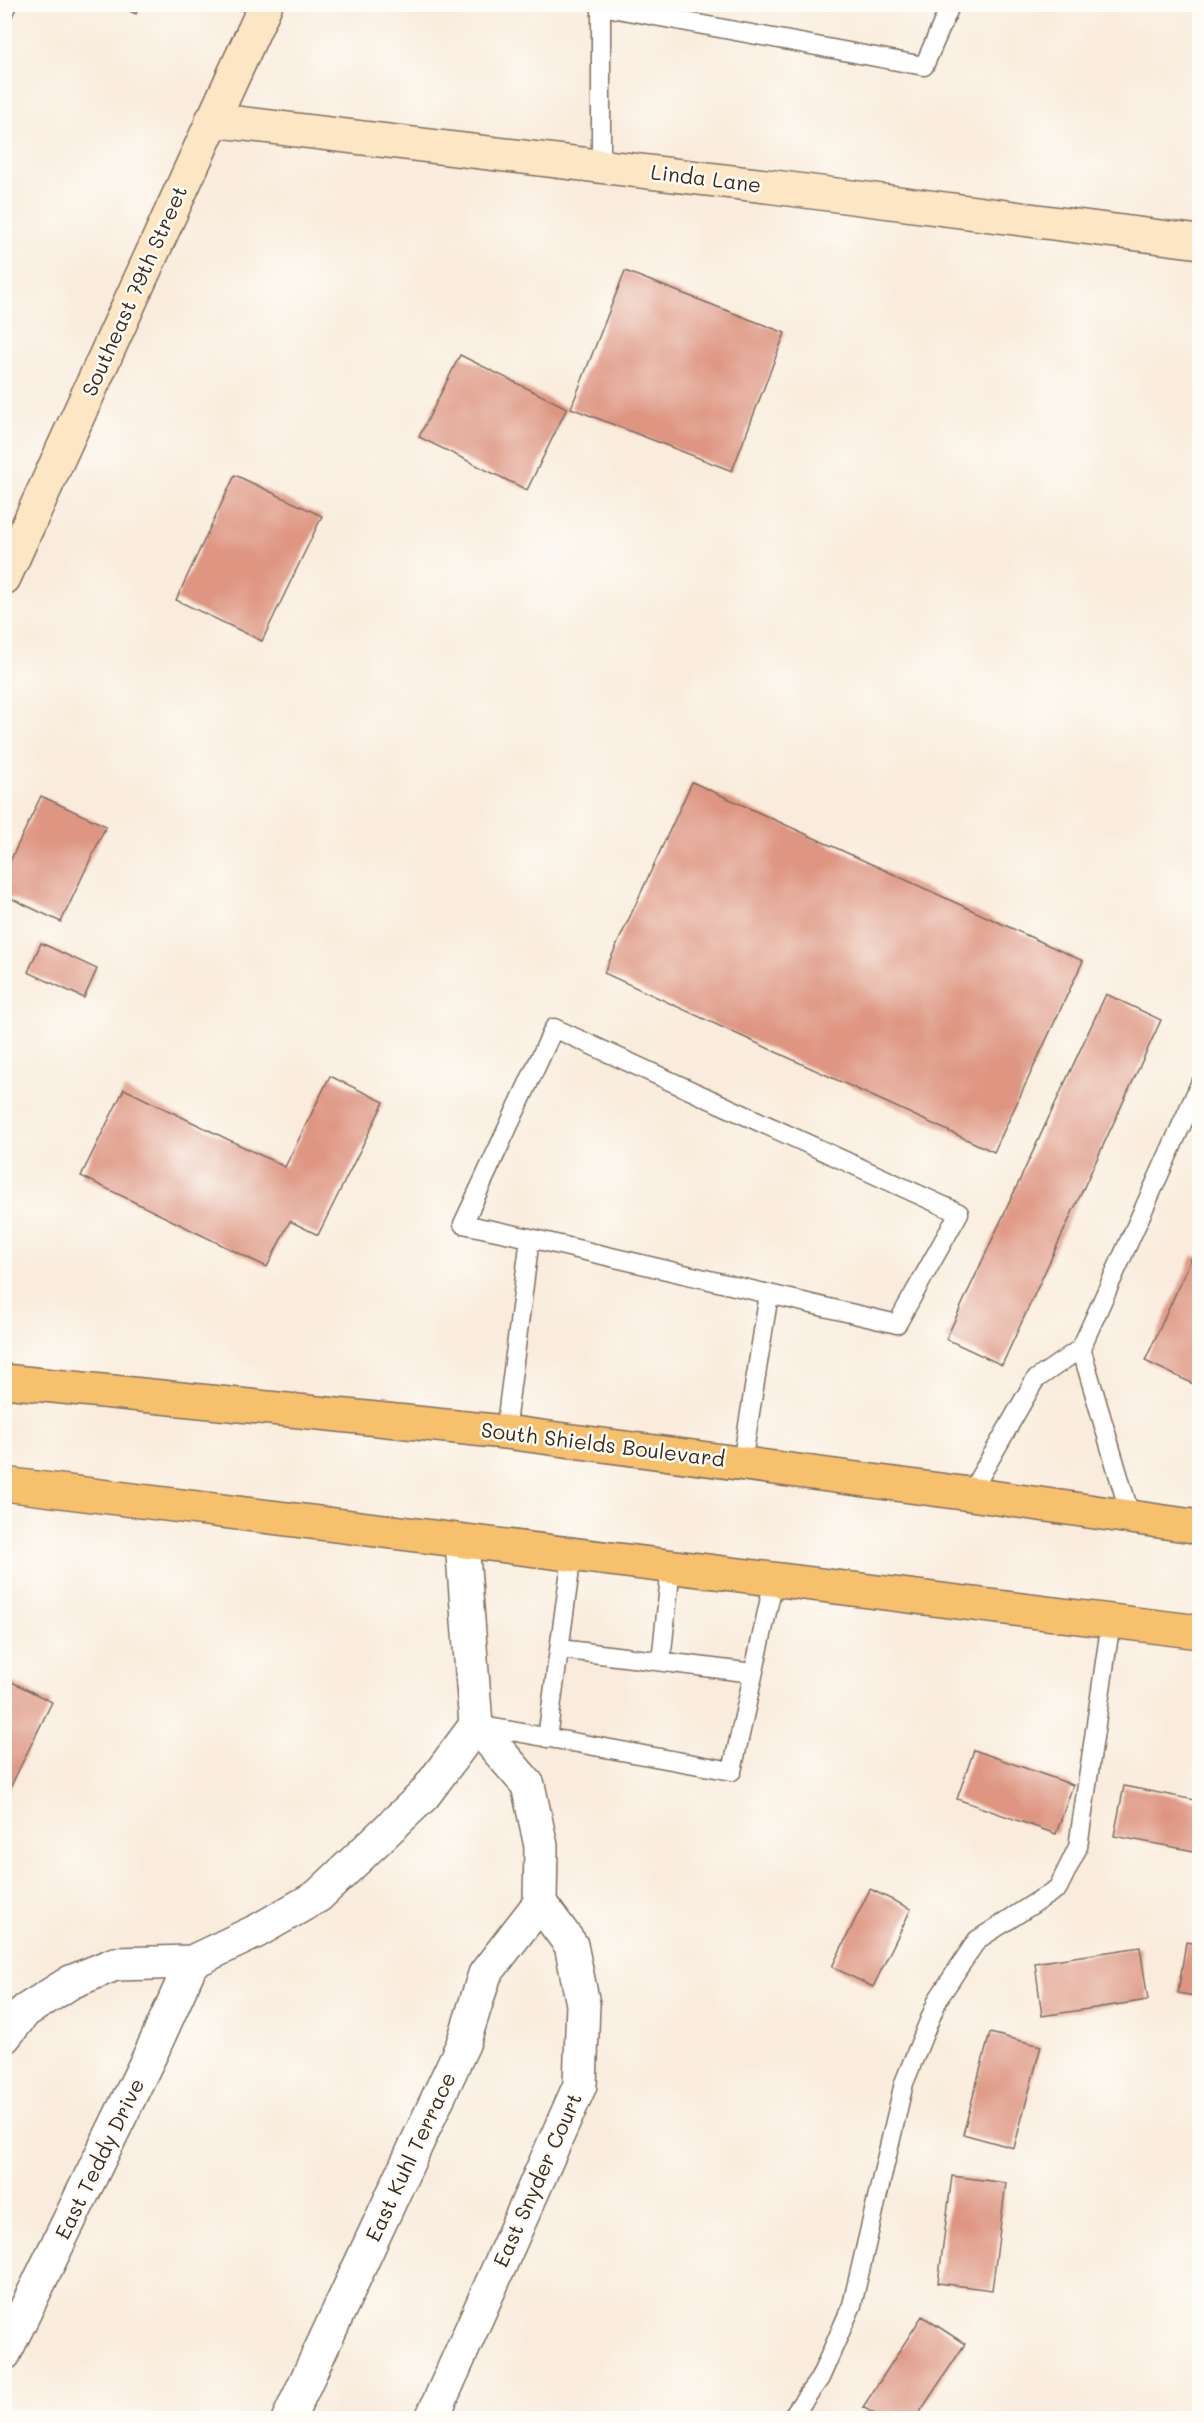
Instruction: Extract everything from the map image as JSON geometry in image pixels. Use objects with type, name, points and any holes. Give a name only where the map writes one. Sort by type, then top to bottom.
[{"type":"main road","name":"South Shields Boulevard","points":[[4,1381],[505,1432],[1200,1527]]},
{"type":"main road","points":[[4,1484],[1200,1632]]},
{"type":"street","name":"Southeast 79th Street","points":[[4,578],[266,4]]},
{"type":"street","name":"Linda Lane","points":[[212,120],[1200,242]]},
{"type":"street","points":[[462,1542],[476,1725],[528,1785],[541,1846],[540,1903]]},
{"type":"street","points":[[4,2037],[25,2011],[71,1982],[116,1964],[192,1962],[257,1931],[318,1896],[424,1795],[476,1725]]},
{"type":"street","name":"East Kuhl Terrace","points":[[289,2418],[463,2044],[485,1974],[540,1903]]},
{"type":"street","name":"East Snyder Court","points":[[432,2418],[580,2085],[583,2004],[571,1945],[540,1903]]},
{"type":"street","name":"East Teddy Drive","points":[[4,2354],[152,2051],[192,1962]]},
{"type":"lane","points":[[601,167],[601,5],[924,66],[951,4]]},
{"type":"lane","points":[[554,1028],[958,1213],[897,1324],[530,1238],[463,1224],[554,1028]]},
{"type":"lane","points":[[970,1494],[1035,1380],[1081,1348],[1200,1084]]},
{"type":"lane","points":[[505,1432],[530,1238]]},
{"type":"lane","points":[[742,1463],[769,1294]]},
{"type":"lane","points":[[1081,1348],[1131,1518]]},
{"type":"lane","points":[[547,1738],[572,1555]]},
{"type":"lane","points":[[661,1661],[671,1567]]},
{"type":"lane","points":[[476,1725],[732,1771],[774,1580]]},
{"type":"lane","points":[[791,2418],[820,2378],[852,2305],[904,2083],[938,1999],[977,1940],[1058,1888],[1078,1847],[1111,1621]]},
{"type":"lane","points":[[560,1649],[753,1672]]},
{"type":"building","points":[[4,4],[18,4],[4,34]]},
{"type":"building","points":[[116,4],[140,4],[136,14]]},
{"type":"building","points":[[625,271],[785,333],[732,471],[571,408]]},
{"type":"building","points":[[460,355],[567,408],[527,490],[419,437]]},
{"type":"building","points":[[235,475],[322,516],[262,641],[176,600]]},
{"type":"building","points":[[692,782],[1083,961],[994,1152],[604,973]]},
{"type":"building","points":[[41,796],[106,826],[61,922],[4,895],[4,874]]},
{"type":"building","points":[[41,943],[97,969],[84,998],[28,972]]},
{"type":"building","points":[[1106,994],[1161,1020],[1002,1365],[946,1339]]},
{"type":"building","points":[[330,1076],[384,1102],[318,1235],[290,1221],[267,1267],[81,1176],[124,1089],[285,1167]]},
{"type":"building","points":[[1193,1255],[1200,1258],[1200,1387],[1145,1361]]},
{"type":"building","points":[[4,1678],[52,1702],[8,1792],[4,1790]]},
{"type":"building","points":[[974,1750],[1073,1785],[1056,1834],[957,1799]]},
{"type":"building","points":[[1124,1786],[1200,1801],[1200,1852],[1114,1836]]},
{"type":"building","points":[[870,1889],[911,1909],[873,1987],[832,1967]]},
{"type":"building","points":[[1186,1942],[1200,1944],[1200,1997],[1178,1993]]},
{"type":"building","points":[[1140,1947],[1148,2000],[1042,2016],[1035,1963]]},
{"type":"building","points":[[990,2033],[1041,2046],[1014,2148],[963,2134]]},
{"type":"building","points":[[952,2176],[1006,2183],[992,2290],[938,2283]]},
{"type":"building","points":[[922,2316],[965,2344],[916,2418],[881,2418],[863,2407]]}]
